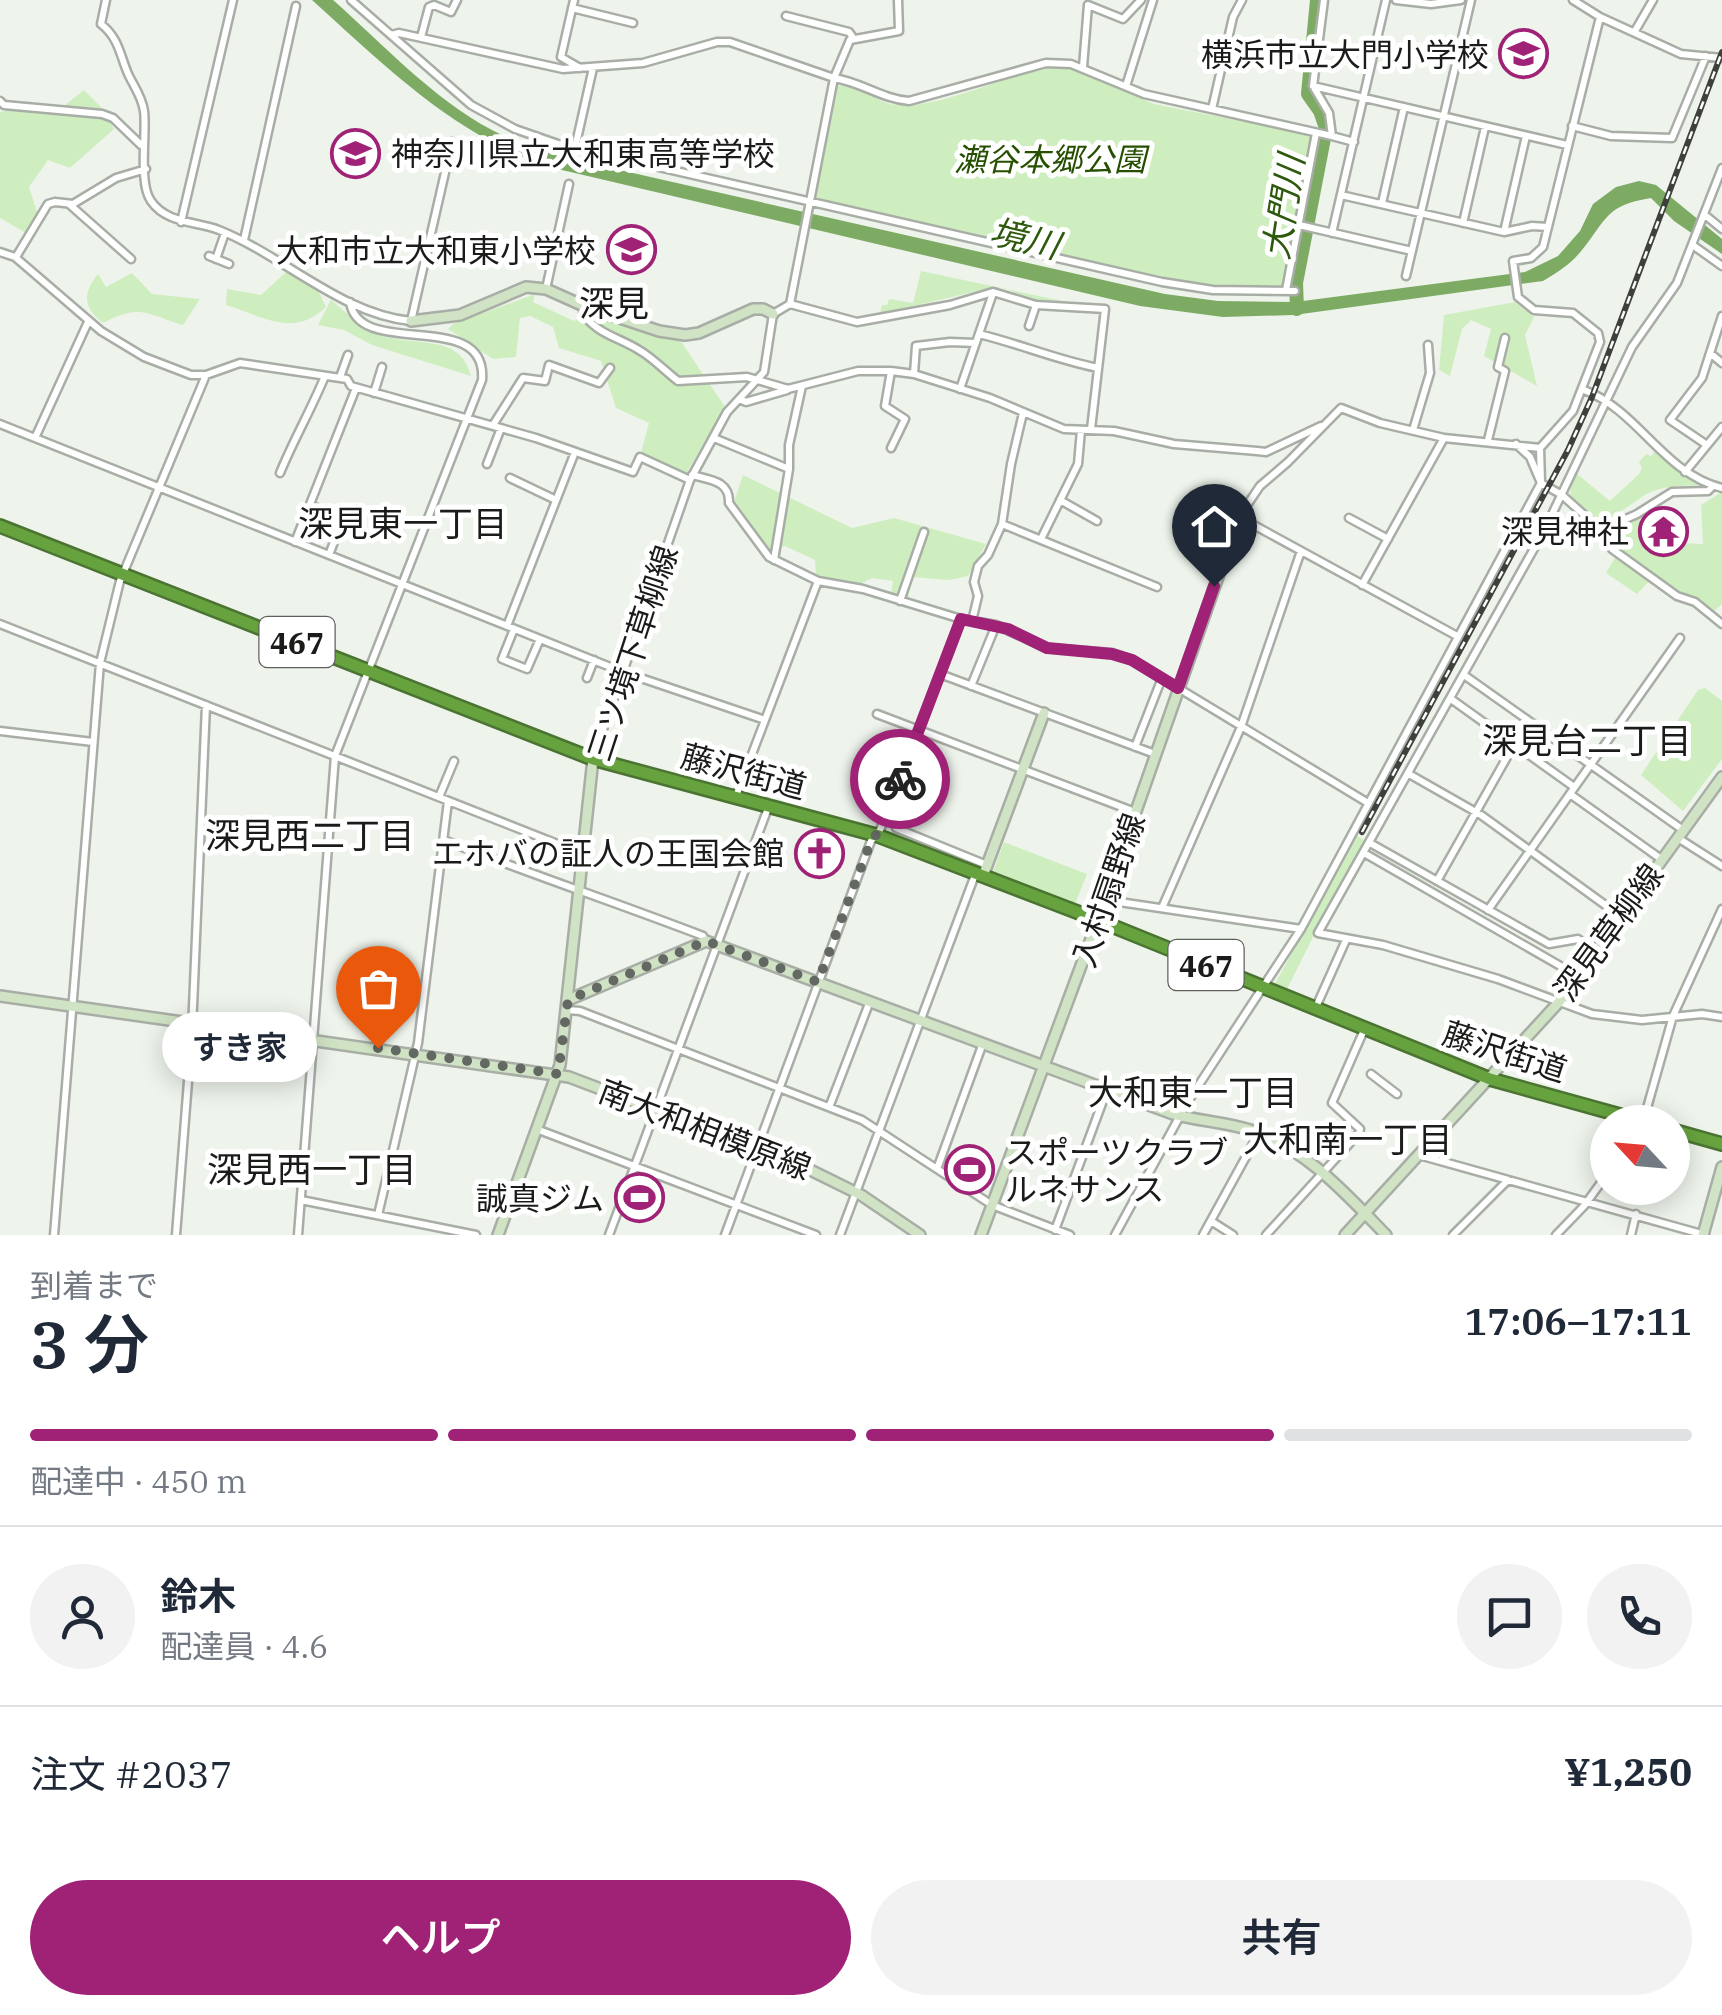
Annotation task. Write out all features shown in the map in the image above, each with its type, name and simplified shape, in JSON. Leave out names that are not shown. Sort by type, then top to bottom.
[{"type":"highway","name":"藤沢街道","points":[[0,526],[593,760],[876,835],[982,872],[1490,1079],[1590,1107]]},
{"type":"highway","points":[[1690,1135],[1722,1144]]},
{"type":"street","points":[[106,0],[101,24],[122,50],[127,74],[145,113],[142,146],[147,192],[152,202],[182,222],[244,240],[350,302],[381,316],[411,321],[460,315],[518,288],[546,289],[658,331],[690,335],[753,310],[774,314]]},
{"type":"street","points":[[182,222],[232,0]]},
{"type":"street","points":[[350,0],[471,106],[491,118],[575,148],[1162,282],[1213,290],[1290,290],[1329,113],[1313,86],[1324,0]]},
{"type":"street","points":[[421,37],[430,7],[451,12],[456,0]]},
{"type":"street","points":[[790,304],[834,78],[850,40],[899,32],[898,0]]},
{"type":"street","points":[[1083,67],[1088,5],[1123,19],[1141,0]]},
{"type":"street","points":[[1126,86],[1153,0]]},
{"type":"street","points":[[1212,109],[1233,17],[1242,0]]},
{"type":"street","points":[[1332,233],[1387,0],[1376,0]]},
{"type":"street","points":[[1396,0],[1431,4],[1461,0]]},
{"type":"street","points":[[1406,276],[1471,0]]},
{"type":"street","points":[[1572,0],[1682,54],[1722,58]]},
{"type":"street","points":[[1635,31],[1653,0]]},
{"type":"street","points":[[581,68],[561,57],[573,4],[633,23]]},
{"type":"street","points":[[244,240],[296,6]]},
{"type":"street","points":[[786,16],[849,32],[854,39]]},
{"type":"street","points":[[1115,1235],[1180,1116],[1301,929],[1542,483],[1540,448],[1573,410],[1584,390],[1600,342],[1598,333],[1572,313],[1534,310],[1518,294],[1513,261],[1540,252],[1600,17]]},
{"type":"street","points":[[390,36],[400,33],[421,37],[563,69],[643,63],[724,42],[834,78],[858,82],[890,98],[910,101],[1046,64],[1083,67],[1158,98],[1354,142]]},
{"type":"street","points":[[1572,126],[1611,136],[1672,138],[1706,56]]},
{"type":"street","points":[[575,148],[593,68]]},
{"type":"street","points":[[1313,86],[1567,145]]},
{"type":"street","points":[[1,105],[113,118],[142,146]]},
{"type":"street","points":[[1382,204],[1404,107]]},
{"type":"street","points":[[1462,223],[1485,126]]},
{"type":"street","points":[[1504,232],[1526,136]]},
{"type":"street","points":[[411,321],[452,142]]},
{"type":"street","points":[[1722,168],[1694,246],[1668,299],[1632,347],[1562,495],[1318,933],[1383,945],[1614,1018],[1702,1014],[1722,1017]]},
{"type":"street","points":[[15,257],[48,204],[73,204],[116,178],[146,170]]},
{"type":"street","points":[[546,289],[569,184]]},
{"type":"street","points":[[1341,195],[1504,232],[1548,227]]},
{"type":"street","points":[[68,203],[131,259]]},
{"type":"street","points":[[1704,216],[1722,229]]},
{"type":"street","points":[[1305,227],[1412,250]]},
{"type":"street","points":[[224,232],[212,258],[228,264]]},
{"type":"street","points":[[1694,246],[1722,266]]},
{"type":"street","points":[[0,252],[15,257],[88,322],[144,357],[192,375],[206,375],[240,363],[347,379],[356,388],[497,426],[633,472],[640,456],[691,478],[725,486],[730,492],[729,503],[774,560],[818,582],[996,625],[1047,648],[1122,657],[1368,803]]},
{"type":"street","points":[[960,389],[994,292]]},
{"type":"street","points":[[760,379],[766,366],[774,314],[790,304],[857,322],[950,305],[994,292],[1036,304],[1105,309],[1091,429]]},
{"type":"street","points":[[298,1235],[335,756],[482,380],[481,362],[462,342],[371,326],[353,314],[350,302]]},
{"type":"street","points":[[1029,326],[1036,304]]},
{"type":"street","points":[[584,306],[583,314],[590,323],[610,338],[636,348],[678,382],[747,377],[788,389]]},
{"type":"street","points":[[1707,445],[1670,420],[1702,378],[1722,316]]},
{"type":"street","points":[[36,438],[88,322]]},
{"type":"street","points":[[914,374],[916,346],[977,338],[1012,342],[1066,362],[1098,368]]},
{"type":"street","points":[[1488,440],[1504,382],[1505,371],[1498,368],[1504,338]]},
{"type":"street","points":[[1413,430],[1430,373],[1428,346]]},
{"type":"street","points":[[1710,353],[1722,362]]},
{"type":"street","points":[[340,378],[348,356]]},
{"type":"street","points":[[487,464],[497,426],[522,378],[545,381],[550,365],[598,383],[610,368]]},
{"type":"street","points":[[374,393],[382,367]]},
{"type":"street","points":[[739,400],[746,402],[858,370],[891,371],[960,389],[1064,430],[1091,429],[1174,444],[1266,452],[1321,426]]},
{"type":"street","points":[[891,371],[885,406],[904,419],[891,448]]},
{"type":"street","points":[[54,1235],[100,663],[123,574],[206,375]]},
{"type":"street","points":[[280,474],[300,422],[308,416],[325,376]]},
{"type":"street","name":"三ツ境下草柳線","points":[[498,1235],[558,1074],[593,760],[691,478],[727,412],[760,379]]},
{"type":"street","points":[[774,560],[789,445],[796,428],[802,386]]},
{"type":"street","points":[[294,542],[356,388]]},
{"type":"street","points":[[1584,390],[1608,402],[1685,472],[1718,486]]},
{"type":"street","points":[[1457,636],[1239,517],[1260,486],[1341,408],[1444,438],[1540,448]]},
{"type":"street","points":[[972,621],[978,596],[974,582],[978,566],[988,555],[1002,524],[1010,464],[1024,413]]},
{"type":"street","points":[[0,424],[623,672],[765,720]]},
{"type":"street","points":[[1685,472],[1722,427]]},
{"type":"street","points":[[1041,540],[1078,464],[1081,430]]},
{"type":"street","points":[[714,438],[788,468]]},
{"type":"street","points":[[1362,584],[1444,438]]},
{"type":"street","points":[[1516,443],[1530,456],[1542,483],[1562,495],[1601,530],[1612,549],[1722,624]]},
{"type":"street","points":[[540,639],[527,669],[502,659],[510,627],[576,452]]},
{"type":"street","points":[[510,478],[556,500]]},
{"type":"street","points":[[1601,530],[1672,492],[1708,491],[1718,486]]},
{"type":"street","points":[[1060,500],[1096,521]]},
{"type":"street","points":[[310,504],[343,518],[329,555]]},
{"type":"street","name":"入村扇野線","points":[[980,1235],[1106,900],[1239,517]]},
{"type":"street","points":[[1349,518],[1388,540]]},
{"type":"street","points":[[1002,524],[1157,587]]},
{"type":"street","points":[[900,600],[924,532]]},
{"type":"street","points":[[1162,908],[1241,726],[1300,551]]},
{"type":"street","points":[[736,797],[818,582]]},
{"type":"street","points":[[725,1235],[818,982],[961,619]]},
{"type":"street","points":[[0,634],[2,624],[583,854]]},
{"type":"street","points":[[971,686],[996,625]]},
{"type":"street","points":[[1488,910],[1680,638]]},
{"type":"street","points":[[586,678],[594,660]]},
{"type":"street","points":[[940,674],[1155,754]]},
{"type":"street","points":[[1464,675],[1590,764],[1722,866]]},
{"type":"street","points":[[1135,747],[1162,678]]},
{"type":"street","points":[[1451,699],[1661,859]]},
{"type":"street","points":[[176,1235],[192,1023],[206,705]]},
{"type":"street","points":[[840,1235],[920,1020],[1044,713]]},
{"type":"street","points":[[877,714],[1135,812]]},
{"type":"street","points":[[1437,881],[1528,720]]},
{"type":"street","points":[[0,731],[94,742]]},
{"type":"street","points":[[439,797],[454,761]]},
{"type":"street","points":[[1408,774],[1476,812],[1620,915]]},
{"type":"street","name":"深見草柳線","points":[[1345,1235],[1559,1002],[1722,777]]},
{"type":"street","points":[[378,1215],[416,1054],[448,801]]},
{"type":"street","points":[[609,1235],[768,806]]},
{"type":"street","points":[[885,817],[894,820],[896,828],[982,872]]},
{"type":"street","points":[[444,840],[1180,1116],[1259,1133],[1293,1150],[1323,1172],[1386,1235]]},
{"type":"street","points":[[1370,843],[1548,944],[1578,939],[1594,950]]},
{"type":"street","points":[[1364,853],[1576,975]]},
{"type":"street","points":[[1106,900],[1301,929]]},
{"type":"street","points":[[1647,1105],[1673,1016],[1722,909]]},
{"type":"street","points":[[1314,1010],[1346,940]]},
{"type":"street","points":[[567,1005],[706,941]]},
{"type":"street","name":"南大和相模原線","points":[[0,996],[558,1074],[757,1147],[856,1192],[920,1235]]},
{"type":"street","points":[[830,1106],[870,1002]]},
{"type":"street","points":[[567,1005],[830,1106],[880,1130],[992,1205],[1070,1235]]},
{"type":"street","points":[[1266,1235],[1359,1134],[1360,1129],[1332,1103],[1364,1030]]},
{"type":"street","points":[[937,1168],[983,1043]]},
{"type":"street","points":[[1370,1074],[1397,1094]]},
{"type":"street","points":[[1056,1230],[1108,1090]]},
{"type":"street","points":[[539,1130],[816,1235]]},
{"type":"street","points":[[1203,1235],[1259,1133]]},
{"type":"street","points":[[1419,1154],[1704,1235],[1722,1168]]},
{"type":"street","points":[[1453,1235],[1509,1179]]},
{"type":"street","points":[[1556,1235],[1590,1197]]},
{"type":"street","points":[[300,1200],[476,1235]]},
{"type":"street","points":[[1631,1235],[1636,1214]]},
{"type":"street","points":[[1211,1221],[1233,1235]]},
{"type":"green space","name":"瀬谷本郷公園","points":[[1066,67],[1154,104],[1312,135],[1284,287],[1220,287],[1168,278],[815,200],[838,86],[853,86],[888,104],[916,104]]},
{"type":"green space","points":[[84,90],[103,109],[114,129],[70,168],[48,160],[29,187],[37,212],[26,233],[0,218],[0,112],[55,113]]},
{"type":"green space","points":[[921,271],[1001,288],[880,314],[889,299],[913,303]]},
{"type":"green space","points":[[286,272],[317,288],[326,307],[314,316],[290,323],[226,305],[227,289],[261,295]]},
{"type":"green space","points":[[132,273],[152,294],[200,299],[183,325],[143,312],[126,313],[103,323],[96,317],[88,305],[87,294],[98,274],[106,287]]},
{"type":"green space","points":[[1008,290],[1086,306],[1035,302]]},
{"type":"green space","points":[[535,294],[533,302],[574,321],[587,310],[680,340],[725,407],[686,474],[641,453],[649,423],[616,408],[601,361],[559,348],[553,327],[530,316],[520,318],[516,357],[493,359],[448,329]]},
{"type":"green space","points":[[331,300],[376,333],[445,346],[465,362],[471,376],[372,345],[344,330],[318,325]]},
{"type":"green space","points":[[1515,302],[1534,317],[1525,335],[1537,386],[1484,356],[1491,329],[1471,320],[1462,329],[1450,376],[1439,370],[1444,315]]},
{"type":"green space","points":[[1657,449],[1685,475],[1704,485],[1652,492],[1601,521],[1570,498],[1571,482],[1577,474],[1610,501],[1639,474],[1639,462],[1646,454],[1651,456]]},
{"type":"green space","points":[[743,475],[852,528],[894,518],[986,544],[968,576],[949,580],[912,577],[908,598],[891,594],[893,581],[872,578],[856,586],[816,576],[815,560],[785,546],[770,552],[734,502]]},
{"type":"green space","points":[[1722,492],[1722,604],[1711,614],[1677,595],[1655,575],[1637,594],[1606,573],[1619,551],[1605,531],[1648,511],[1668,495],[1642,541],[1703,544],[1701,505]]},
{"type":"green space","points":[[1705,688],[1722,701],[1722,759],[1683,811],[1641,775],[1698,690]]},
{"type":"green space","points":[[1355,835],[1368,842],[1287,989],[1275,984]]},
{"type":"green space","points":[[1004,842],[1087,874],[1075,904],[993,872]]},
{"type":"shaded area","points":[[312,0],[333,0],[409,70],[470,117],[516,141],[558,156],[1165,294],[1218,301],[1295,302],[1525,272],[1558,256],[1580,231],[1593,204],[1616,187],[1639,181],[1656,185],[1722,239],[1722,254],[1674,221],[1651,198],[1616,209],[1573,259],[1543,281],[1294,315],[1223,317],[1140,306],[545,166],[511,152],[449,116],[393,73]]},
{"type":"waterway","name":"大門川","points":[[1297,309],[1296,283],[1326,128],[1308,94],[1317,0]]},
{"type":"railway","points":[[1362,832],[1568,450],[1592,397],[1722,52]]},
{"type":"way so far","points":[[378,1048],[558,1074],[568,1000],[706,941],[818,982],[871,841],[880,830],[900,779]]},
{"type":"place","name":"横浜市立大門小学校","points":[[1524,54]]},
{"type":"place","name":"神奈川県立大和東高等学校","points":[[356,153]]},
{"type":"place","name":"大和市立大和東小学校","points":[[631,250]]},
{"type":"place","name":"深見神社","points":[[1664,531]]},
{"type":"place","name":"エホバの証人の王国会館","points":[[819,853]]},
{"type":"place","name":"すき家","points":[[378,1048]]},
{"type":"place","name":"スポーツクラブ ルネサンス","points":[[970,1170]]},
{"type":"place","name":"誠真ジム","points":[[639,1198]]},
{"type":"district","name":"深見","points":[[614,303]]},
{"type":"district","name":"深見東一丁目","points":[[403,523]]},
{"type":"district","name":"深見台二丁目","points":[[1587,740]]},
{"type":"district","name":"深見西二丁目","points":[[310,835]]},
{"type":"district","name":"大和東一丁目","points":[[1193,1092]]},
{"type":"district","name":"大和南一丁目","points":[[1348,1139]]},
{"type":"district","name":"深見西一丁目","points":[[312,1169]]},
{"type":"route","points":[[900,779],[961,619],[1008,629],[1047,648],[1112,654],[1132,660],[1178,688],[1214,586]]},
{"type":"water label","name":"境川","points":[[1025,238]]}]
